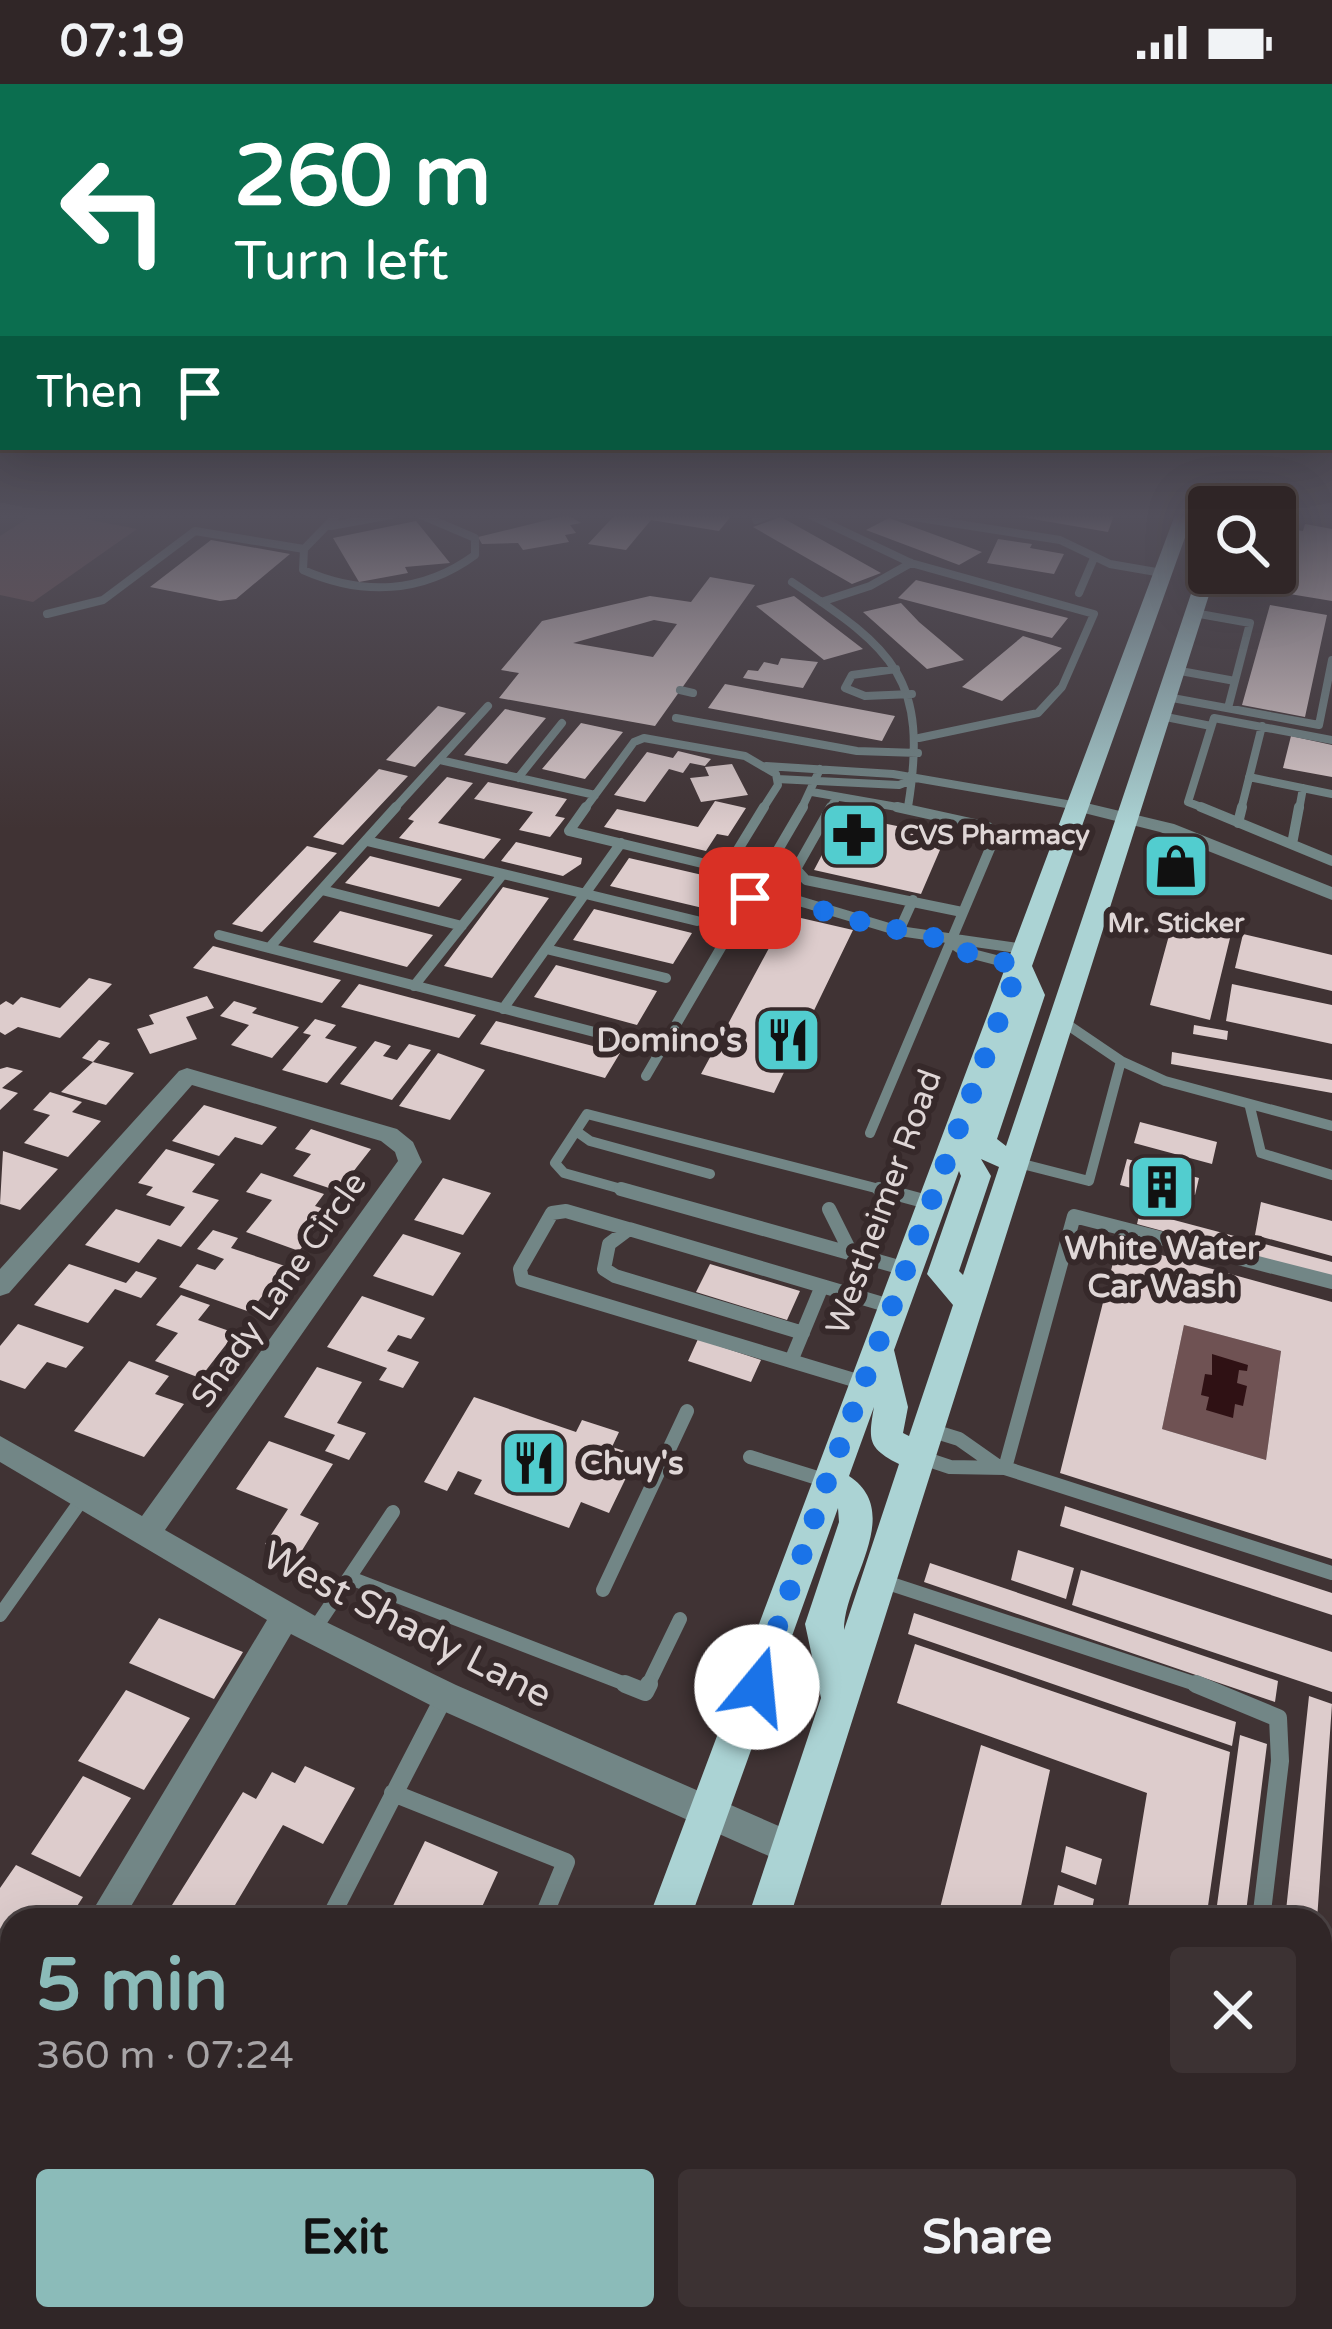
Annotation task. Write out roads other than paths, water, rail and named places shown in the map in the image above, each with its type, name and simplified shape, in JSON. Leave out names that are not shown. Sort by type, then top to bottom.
[{"type":"main road","name":"Westheimer Road","points":[[673,1908],[1145,620]]},
{"type":"main road","points":[[1153,620],[1158,631],[1152,657],[1175,670]]},
{"type":"main road","points":[[772,1908],[1192,620]]},
{"type":"main road","points":[[1014,1161],[987,1150],[983,1139],[1033,995],[1022,958]]},
{"type":"main road","points":[[951,1154],[969,1164],[976,1176],[943,1274],[967,1300]]},
{"type":"main road","points":[[878,1349],[890,1407],[885,1440],[920,1442]]},
{"type":"main road","points":[[827,1481],[848,1492],[857,1505],[824,1624],[838,1696]]},
{"type":"street","points":[[1078,806],[1128,817],[1331,892]]},
{"type":"street","name":"Shady Lane Circle","points":[[0,1286],[187,1076],[389,1135],[405,1148],[410,1162],[146,1534]]},
{"type":"street","name":"West Shady Lane","points":[[0,1448],[300,1623],[445,1696],[791,1849]]},
{"type":"street","points":[[112,1908],[300,1623]]},
{"type":"lane","points":[[845,620],[872,640],[912,694],[919,738],[908,807]]},
{"type":"lane","points":[[919,738],[1038,712],[1062,687],[1091,620]]},
{"type":"lane","points":[[1228,708],[1250,623],[1232,620]]},
{"type":"lane","points":[[1318,725],[1332,660]]},
{"type":"lane","points":[[896,669],[852,675],[845,688],[865,697],[912,694]]},
{"type":"lane","points":[[1175,670],[1235,681]]},
{"type":"lane","points":[[680,690],[693,693]]},
{"type":"lane","points":[[269,948],[488,706]]},
{"type":"lane","points":[[1164,706],[1228,708],[1332,728]]},
{"type":"lane","points":[[1164,706],[1211,726]]},
{"type":"lane","points":[[663,713],[857,751],[918,753]]},
{"type":"lane","points":[[1332,740],[1214,718],[1188,802],[1332,860]]},
{"type":"lane","points":[[518,778],[562,723]]},
{"type":"lane","points":[[1238,823],[1262,727]]},
{"type":"lane","points":[[777,779],[731,861],[720,866],[568,831],[634,742],[644,738],[746,756],[817,780],[837,797],[988,826],[994,839],[870,1133]]},
{"type":"lane","points":[[440,760],[595,795]]},
{"type":"lane","points":[[766,766],[777,779],[899,785],[914,779],[994,788],[1078,806]]},
{"type":"lane","points":[[1249,777],[1332,794]]},
{"type":"lane","points":[[646,1076],[817,780]]},
{"type":"lane","points":[[1292,844],[1304,788]]},
{"type":"lane","points":[[796,869],[837,797]]},
{"type":"lane","points":[[367,841],[697,921]]},
{"type":"lane","points":[[503,1009],[621,843]]},
{"type":"lane","points":[[770,864],[796,869],[806,880],[962,912]]},
{"type":"lane","points":[[414,986],[502,874]]},
{"type":"lane","points":[[322,890],[462,926]]},
{"type":"lane","points":[[750,898],[799,901],[949,941],[965,952],[1022,958]]},
{"type":"lane","points":[[899,931],[913,900]]},
{"type":"lane","points":[[219,935],[632,1042]]},
{"type":"lane","points":[[546,949],[666,978]]},
{"type":"lane","points":[[1062,1022],[1121,1061],[1250,1107],[1332,1126]]},
{"type":"lane","points":[[1014,1161],[1089,1181],[1121,1061]]},
{"type":"lane","points":[[1250,1107],[1262,1153],[1277,1162],[1332,1175]]},
{"type":"lane","points":[[908,1269],[564,1173],[555,1162],[587,1114],[599,1113],[932,1204]]},
{"type":"lane","points":[[576,1131],[590,1141],[710,1174]]},
{"type":"lane","points":[[829,1209],[851,1253]]},
{"type":"lane","points":[[864,1383],[523,1280],[520,1269],[552,1213],[566,1211],[894,1307]]},
{"type":"lane","points":[[1001,1467],[1074,1216],[1332,1282]]},
{"type":"lane","points":[[629,1229],[616,1234],[602,1258],[604,1269],[615,1276],[803,1333]]},
{"type":"lane","points":[[791,1361],[822,1286]]},
{"type":"lane","points":[[603,1591],[687,1411]]},
{"type":"lane","points":[[920,1442],[959,1439],[1001,1467],[1332,1573]]},
{"type":"lane","points":[[920,1442],[950,1467],[1001,1467]]},
{"type":"lane","points":[[750,1457],[827,1481]]},
{"type":"lane","points":[[0,1615],[84,1497]]},
{"type":"lane","points":[[300,1623],[353,1579],[393,1512]]},
{"type":"lane","points":[[353,1579],[645,1692],[680,1619]]},
{"type":"lane","points":[[876,1579],[1213,1690],[1278,1718],[1280,1761],[1262,1908]]},
{"type":"lane","points":[[335,1908],[445,1696]]},
{"type":"lane","points":[[393,1793],[566,1862],[547,1908]]},
{"type":"place","name":"CVS Pharmacy","points":[[854,835]]},
{"type":"place","name":"Mr. Sticker","points":[[1176,866]]},
{"type":"place","name":"Domino's","points":[[788,1040]]},
{"type":"place","name":"White Water Car Wash","points":[[1162,1187]]},
{"type":"place","name":"Chuy's","points":[[534,1463]]}]
